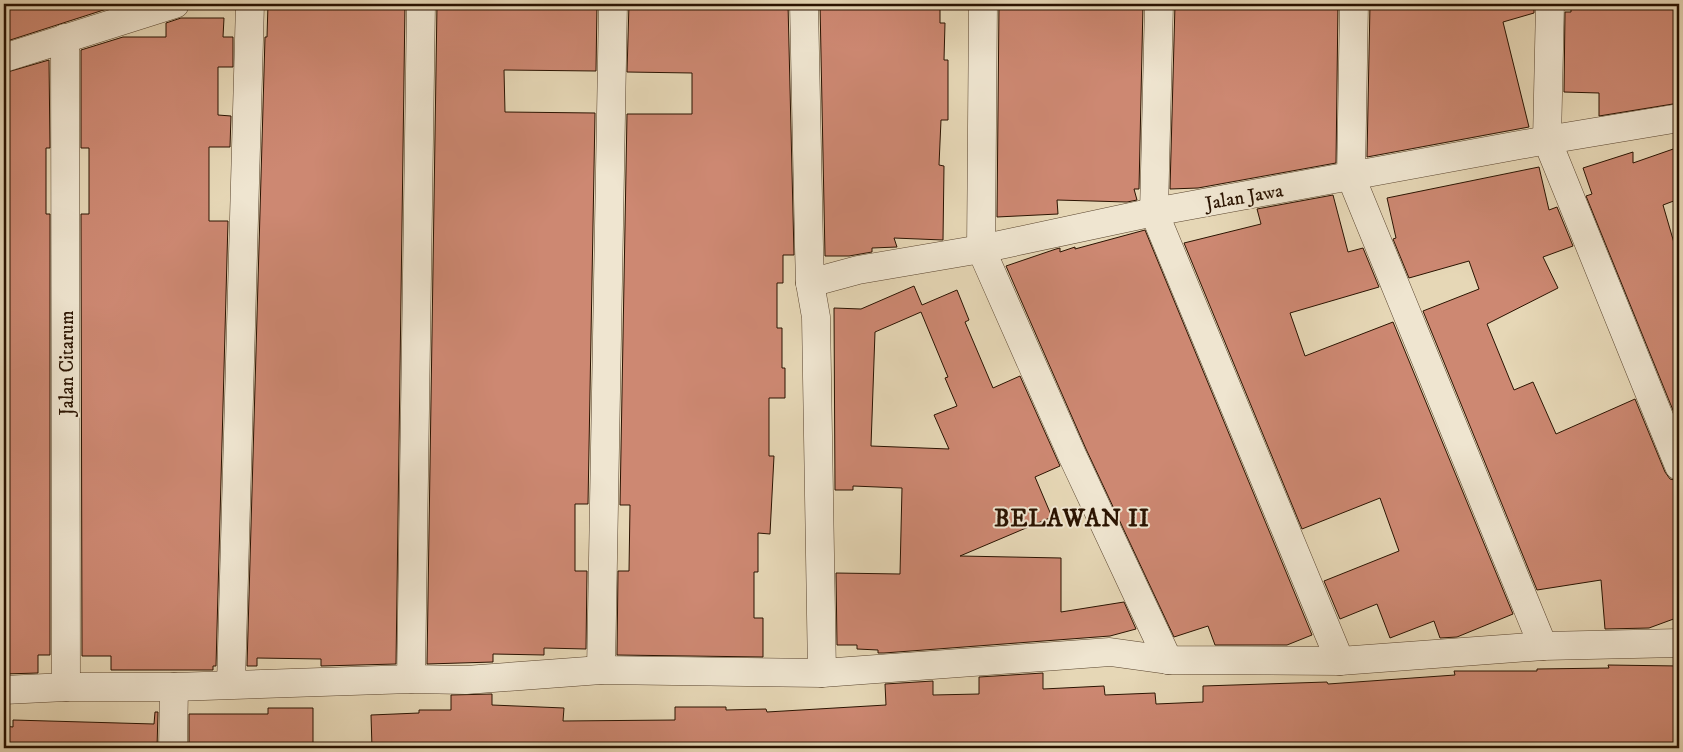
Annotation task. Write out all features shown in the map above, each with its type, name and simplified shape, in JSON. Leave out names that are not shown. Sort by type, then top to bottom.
[{"type":"street","points":[[4,58],[176,4]]},
{"type":"street","points":[[231,684],[250,4]]},
{"type":"street","points":[[411,679],[421,4]]},
{"type":"street","points":[[601,670],[613,4]]},
{"type":"street","points":[[804,4],[810,283],[816,317],[822,673]]},
{"type":"street","points":[[983,4],[981,249],[1072,455],[1168,660]]},
{"type":"street","points":[[1159,4],[1154,212],[1340,661]]},
{"type":"street","points":[[1354,4],[1351,177],[1544,646]]},
{"type":"street","points":[[1550,4],[1547,140],[1679,466]]},
{"type":"street","name":"Jalan Citarum","points":[[65,38],[66,687]]},
{"type":"street","name":"Jalan Jawa","points":[[810,283],[858,270],[981,249],[1154,212],[1547,140],[1679,118]]},
{"type":"street","points":[[4,690],[66,687],[174,687],[411,679],[466,680],[601,670],[822,673],[1110,652],[1168,660],[1340,661],[1544,646],[1679,643]]},
{"type":"street","points":[[173,748],[174,687]]},
{"type":"building","points":[[4,4],[115,4],[116,6],[4,42]]},
{"type":"building","points":[[268,4],[405,4],[396,664],[321,666],[321,659],[257,658],[257,666],[247,666],[265,37],[267,37]]},
{"type":"building","points":[[437,4],[597,4],[596,71],[504,70],[505,112],[595,113],[588,504],[575,504],[575,571],[587,571],[586,649],[544,648],[544,655],[493,654],[493,662],[427,664]]},
{"type":"building","points":[[629,4],[788,4],[794,255],[783,255],[783,283],[777,283],[777,328],[782,328],[782,368],[785,368],[785,398],[769,398],[769,456],[774,456],[770,534],[758,533],[758,572],[754,572],[754,618],[763,618],[763,657],[617,655],[618,571],[629,571],[630,505],[620,505],[627,114],[692,114],[692,73],[627,72]]},
{"type":"building","points":[[820,4],[940,4],[940,23],[945,23],[944,60],[948,60],[948,120],[941,120],[939,165],[944,166],[943,240],[894,238],[897,247],[872,248],[872,252],[849,256],[825,256]]},
{"type":"building","points":[[999,4],[1143,4],[1139,189],[1134,189],[1137,200],[1127,202],[1057,200],[1058,214],[997,217]]},
{"type":"building","points":[[1175,4],[1338,4],[1336,163],[1198,188],[1170,189]]},
{"type":"building","points":[[1370,4],[1534,4],[1534,13],[1503,22],[1529,127],[1367,157]]},
{"type":"building","points":[[1571,4],[1679,4],[1679,103],[1599,116],[1599,93],[1564,92],[1565,12],[1571,12]]},
{"type":"building","points":[[181,18],[224,18],[223,37],[233,37],[233,67],[218,67],[218,115],[231,116],[230,147],[209,147],[209,221],[228,221],[216,666],[213,666],[213,670],[111,670],[111,656],[82,656],[81,214],[89,214],[89,148],[81,148],[81,50],[123,37],[166,37],[166,23]]},
{"type":"building","points":[[49,60],[50,148],[46,148],[46,214],[50,214],[50,655],[38,655],[38,673],[4,674],[4,73]]},
{"type":"building","points":[[1679,147],[1679,199],[1663,205],[1679,260],[1679,425],[1586,196],[1592,194],[1583,168],[1633,152],[1633,163]]},
{"type":"building","points":[[1539,167],[1549,210],[1557,207],[1573,246],[1543,257],[1558,288],[1487,324],[1514,390],[1533,382],[1556,434],[1635,399],[1665,472],[1670,479],[1679,481],[1679,617],[1649,628],[1605,629],[1601,580],[1537,590],[1423,311],[1479,289],[1469,261],[1409,278],[1393,239],[1396,238],[1387,198]]},
{"type":"building","points":[[1333,195],[1348,252],[1363,248],[1379,287],[1290,313],[1305,356],[1393,322],[1513,614],[1457,637],[1440,638],[1434,621],[1390,638],[1377,604],[1340,619],[1324,581],[1399,551],[1380,498],[1302,529],[1184,243],[1261,224],[1257,209]]},
{"type":"building","points":[[1145,230],[1312,635],[1287,645],[1215,645],[1208,626],[1174,637],[1086,449],[1006,266],[1056,249],[1060,248],[1060,252],[1075,247],[1075,249]]},
{"type":"building","points":[[914,286],[922,305],[957,290],[969,320],[965,322],[993,388],[1020,376],[1060,466],[1035,477],[1052,517],[960,556],[1061,558],[1061,612],[1124,602],[1136,629],[1110,636],[884,653],[878,653],[878,650],[857,649],[857,645],[837,645],[836,573],[900,574],[902,488],[853,486],[853,490],[835,490],[834,308],[861,309]],"holes":[[[921,312],[948,377],[945,378],[957,406],[934,415],[949,449],[871,446],[875,332]]]},
{"type":"building","points":[[1608,665],[1679,666],[1679,748],[1072,748],[1072,743],[1022,748],[372,748],[371,715],[419,713],[419,710],[451,710],[451,695],[492,694],[492,705],[564,708],[563,721],[675,720],[675,707],[726,707],[726,710],[766,709],[767,712],[886,705],[885,684],[933,681],[933,695],[979,694],[979,677],[1043,673],[1043,689],[1104,686],[1105,695],[1155,693],[1156,704],[1203,702],[1203,686],[1327,682],[1328,684],[1455,675],[1454,671],[1537,671],[1537,669],[1609,668]]},
{"type":"building","points":[[268,708],[313,708],[313,748],[189,748],[189,714],[268,714]]},
{"type":"building","points":[[155,712],[158,712],[157,748],[4,748],[4,726],[13,727],[13,720],[154,724]]},
{"type":"district","name":"BELAWAN II","points":[[1072,518]]}]
